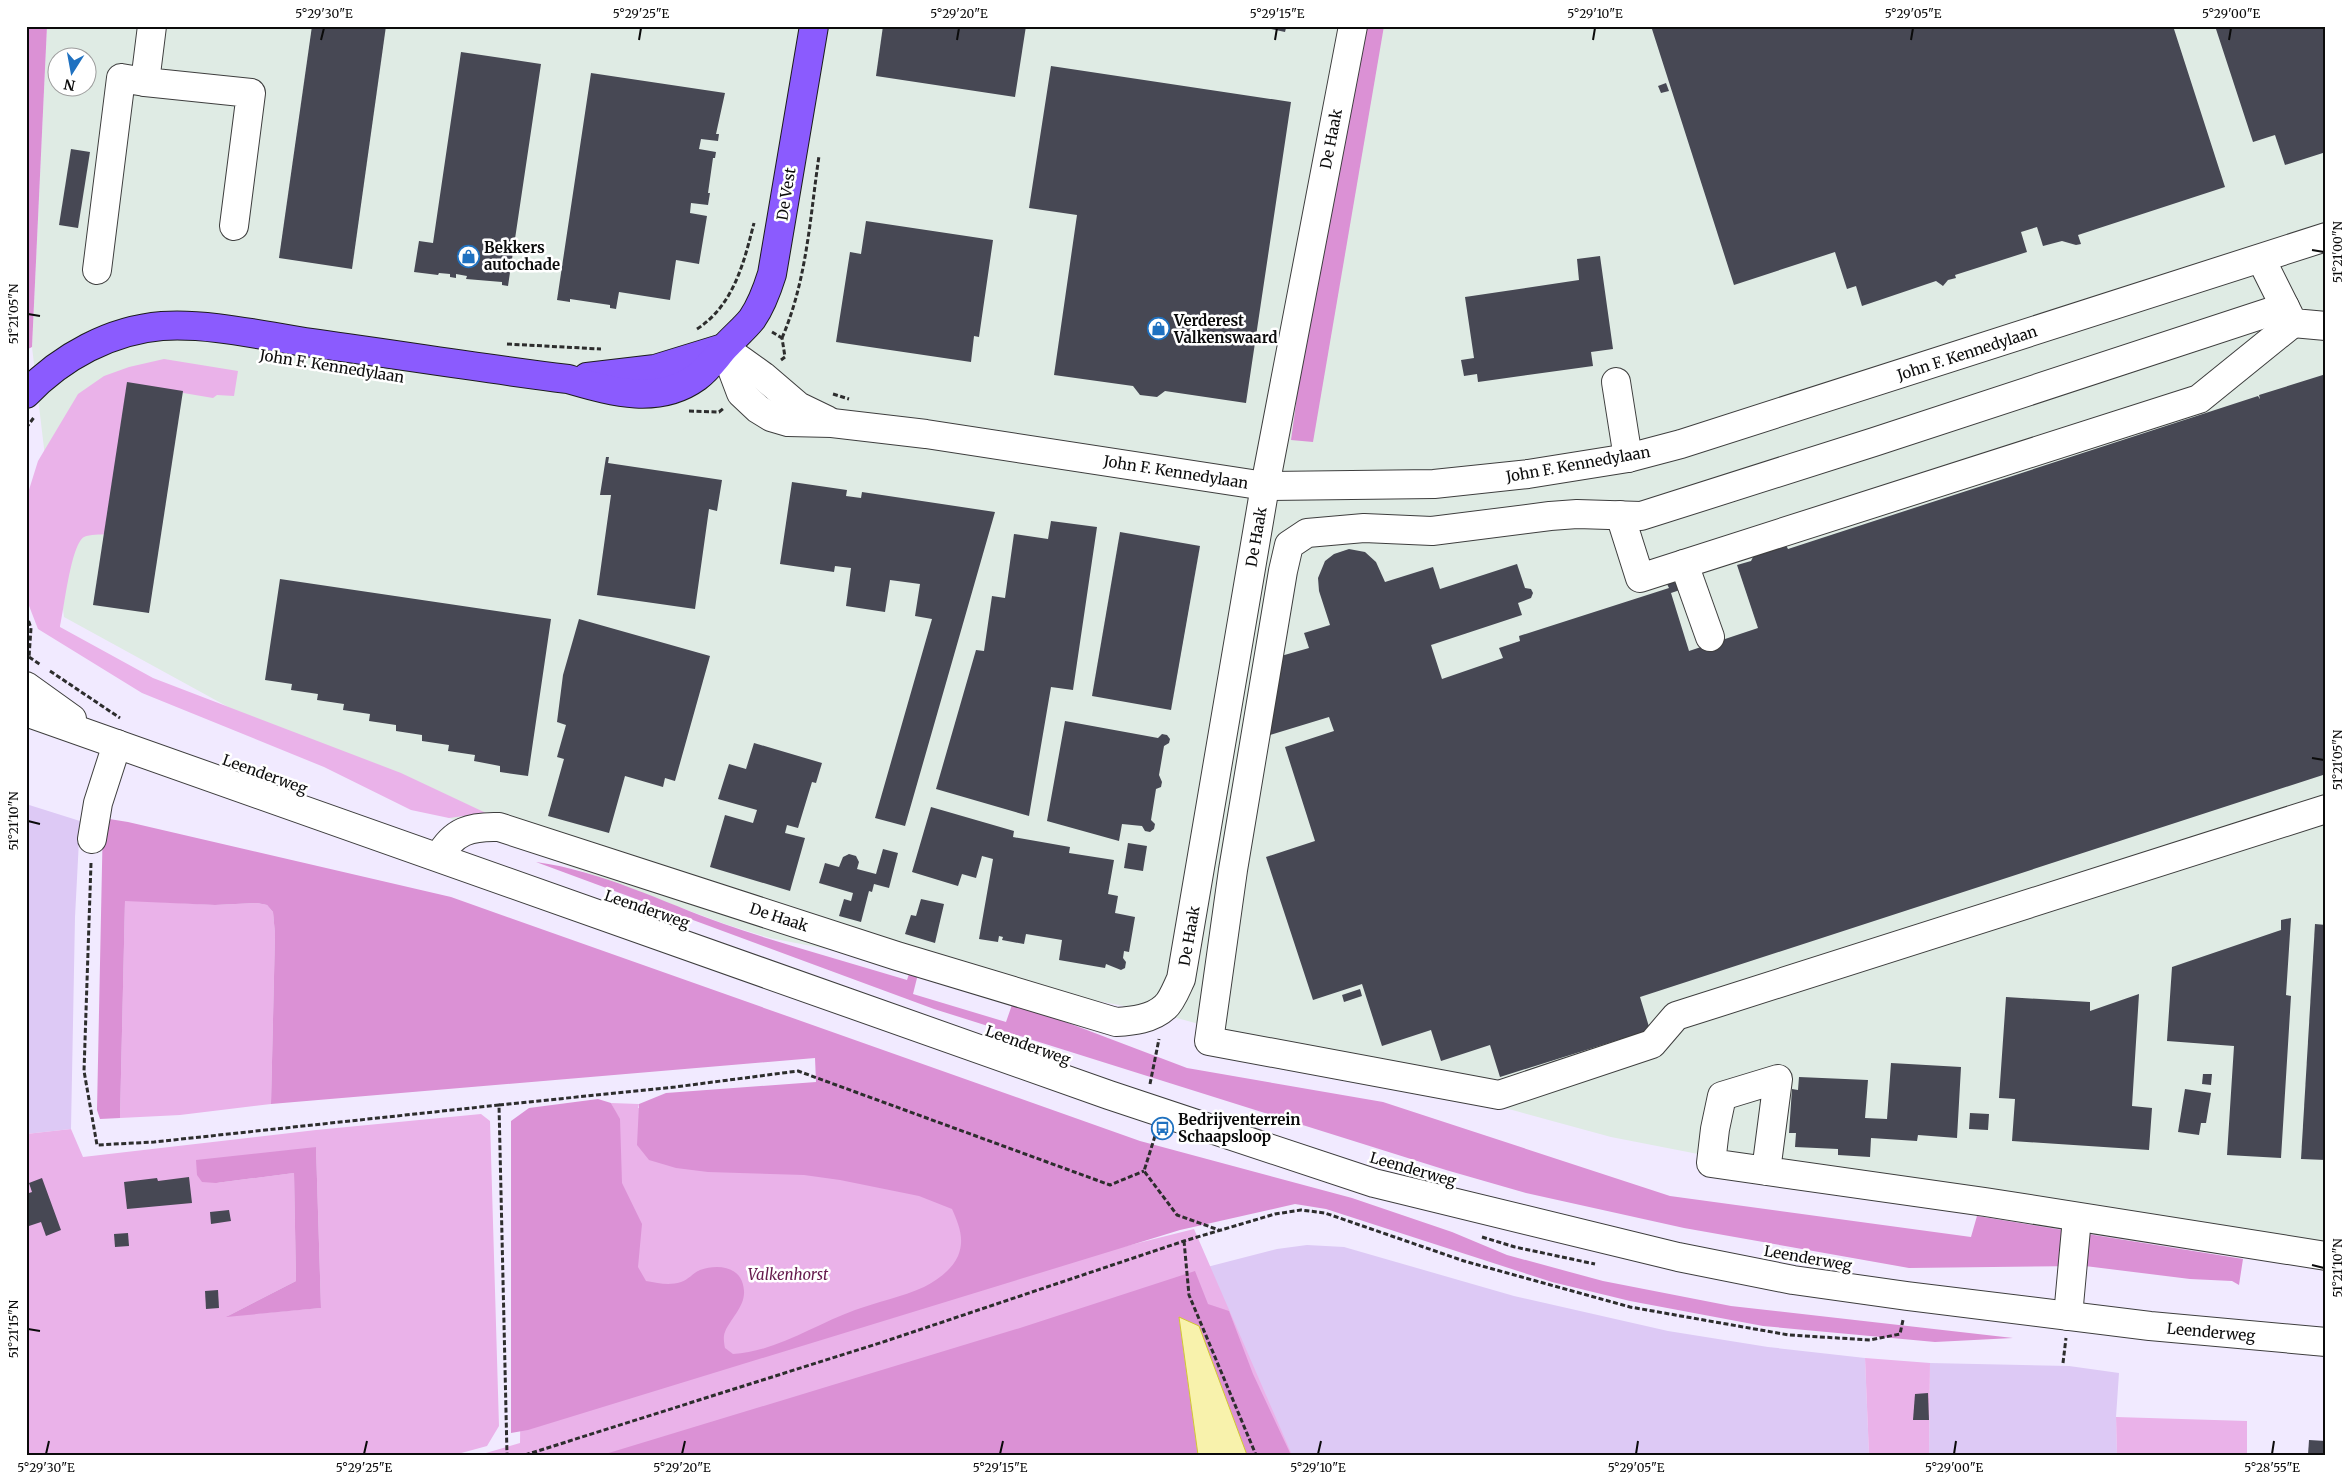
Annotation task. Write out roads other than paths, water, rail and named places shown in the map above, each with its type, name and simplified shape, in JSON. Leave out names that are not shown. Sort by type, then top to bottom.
[{"type":"main road","name":"De Vest","points":[[724,348],[751,320],[759,307],[772,274],[814,26]]},
{"type":"main road","name":"John F. Kennedylaan","points":[[34,402],[55,368],[91,347],[112,338],[162,326],[233,331],[568,378],[614,392],[629,394],[660,391],[684,384],[708,367],[724,348]]},
{"type":"street","points":[[145,82],[152,26]]},
{"type":"street","name":"De Haak","points":[[440,857],[450,839],[464,831],[482,826],[499,827],[897,956],[1116,1022],[1133,1021],[1166,1006],[1181,979],[1264,486],[1353,26]]},
{"type":"street","points":[[97,270],[121,78],[251,93],[234,226]]},
{"type":"street","name":"John F. Kennedylaan","points":[[724,348],[763,376],[798,406],[832,423],[1031,449],[1264,486],[1434,484],[1528,474],[1628,458],[1681,444],[2326,237]]},
{"type":"street","points":[[2261,259],[2289,315]]},
{"type":"street","points":[[1620,515],[1640,578],[2199,399],[2289,315]]},
{"type":"street","points":[[2326,326],[2289,315],[1874,442],[1641,516],[1577,514],[1432,531],[1364,528],[1307,533],[1290,545],[1283,572],[1233,870],[1209,1041],[1499,1095],[1652,1044],[1676,1016],[2326,809]]},
{"type":"street","points":[[1616,382],[1628,458]]},
{"type":"street","points":[[1684,564],[1710,637]]},
{"type":"street","name":"Leenderweg","points":[[26,686],[112,741]]},
{"type":"street","name":"Leenderweg","points":[[26,712],[1109,1095],[1374,1183],[1678,1257],[1793,1280],[2068,1316],[2237,1335],[2326,1342]]},
{"type":"street","points":[[92,840],[112,741]]},
{"type":"street","points":[[1766,1171],[1985,1202],[2326,1256]]},
{"type":"street","points":[[2068,1316],[2077,1218]]},
{"type":"place","name":"Bekkers autochade","points":[[468,256]]},
{"type":"place","name":"Verderest Valkenswaard","points":[[1158,329]]},
{"type":"place","name":"Bedrijventerrein Schaapsloop","points":[[1162,1128]]},
{"type":"park label","name":"Valkenhorst","points":[[788,1274]]}]
